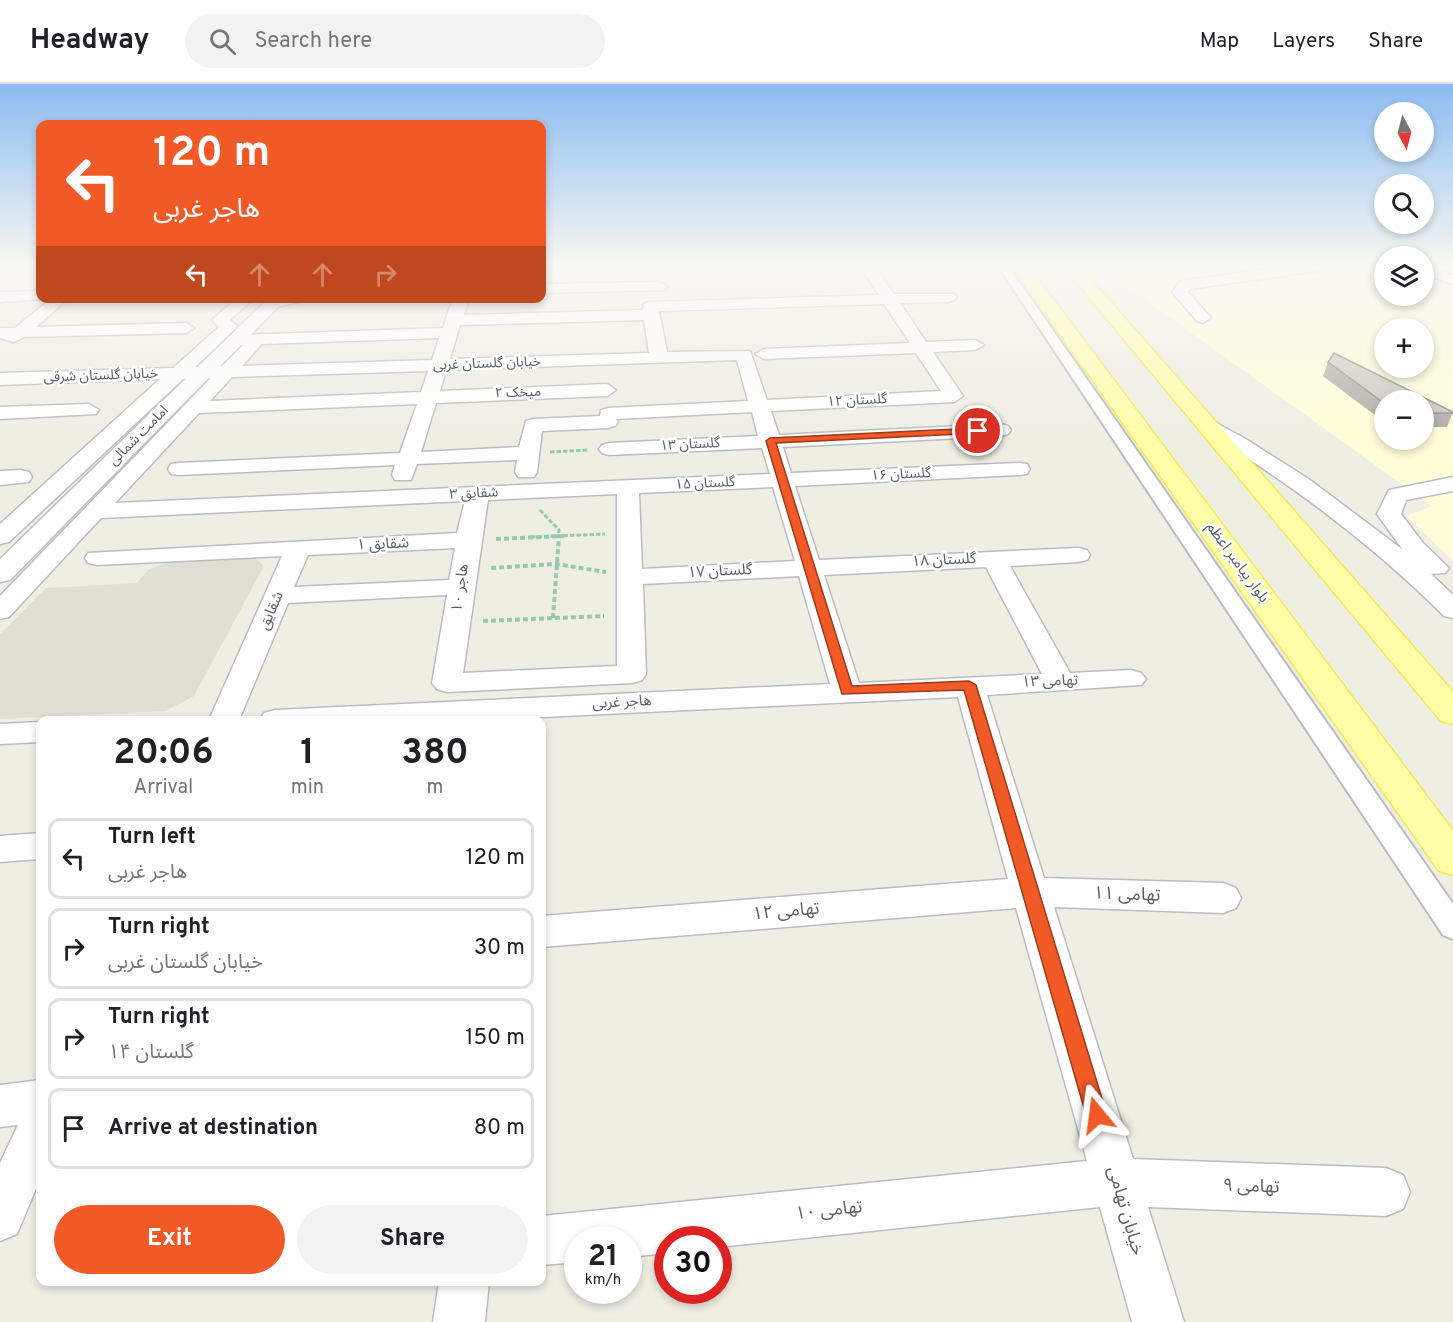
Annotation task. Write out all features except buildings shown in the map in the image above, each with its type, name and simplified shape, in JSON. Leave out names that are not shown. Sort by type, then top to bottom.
[{"type":"main road","name":"امامت شمالی","points":[[0,574],[253,324]]},
{"type":"main road","name":"بلوار پیامبر اعظم","points":[[1063,324],[1453,860]]},
{"type":"main road","points":[[1120,324],[1453,713]]},
{"type":"main road","points":[[1068,330],[1122,384],[1135,389]]},
{"type":"main road","points":[[1150,360],[1162,384],[1156,390]]},
{"type":"street","points":[[0,348],[30,324]]},
{"type":"street","points":[[227,324],[243,333],[357,336],[488,324]]},
{"type":"street","points":[[396,497],[453,324]]},
{"type":"street","points":[[656,324],[659,358]]},
{"type":"street","points":[[906,324],[922,347]]},
{"type":"street","points":[[1042,324],[1453,927]]},
{"type":"street","points":[[0,333],[186,328]]},
{"type":"street","points":[[0,611],[226,372],[243,333]]},
{"type":"street","points":[[0,537],[179,373],[243,333]]},
{"type":"street","points":[[764,354],[975,345]]},
{"type":"street","name":"گلستان ۱۲","points":[[529,453],[533,425],[760,406],[954,396],[922,347]]},
{"type":"street","name":"خیابان گلستان غربی","points":[[203,372],[744,355],[847,691]]},
{"type":"street","points":[[521,714],[526,679],[632,674],[630,533],[609,449],[607,366]]},
{"type":"street","name":"خیابان گلستان شرقی","points":[[0,379],[203,372]]},
{"type":"street","name":"میخک ۲","points":[[194,407],[607,390]]},
{"type":"street","points":[[0,413],[89,410]]},
{"type":"street","points":[[1203,422],[1268,459],[1315,491],[1448,589]]},
{"type":"street","name":"گلستان ۱۳","points":[[609,449],[1001,430]]},
{"type":"street","points":[[179,469],[529,453],[523,491]]},
{"type":"street","name":"گلستان ۱۶","points":[[782,480],[1019,469]]},
{"type":"street","name":"گلستان ۱۵","points":[[620,488],[782,480]]},
{"type":"street","points":[[1453,484],[1397,495],[1389,514],[1448,589],[1453,610]]},
{"type":"street","name":"شقایق ۳","points":[[94,511],[620,488]]},
{"type":"street","name":"هاجر ۱۰","points":[[478,493],[468,540],[447,683],[526,679]]},
{"type":"street","name":"شقایق ۱","points":[[97,558],[468,540]]},
{"type":"street","name":"شقایق","points":[[226,716],[298,549]]},
{"type":"street","name":"گلستان ۱۸","points":[[809,568],[1078,555]]},
{"type":"street","points":[[994,559],[1061,682]]},
{"type":"street","name":"گلستان ۱۷","points":[[631,577],[809,568]]},
{"type":"street","points":[[278,596],[462,578]]},
{"type":"street","name":"تهامی ۱۳","points":[[969,685],[1131,679]]},
{"type":"street","name":"هاجر غربی","points":[[439,716],[521,714],[847,691],[969,685]]},
{"type":"street","name":"خیابان تهامی","points":[[969,685],[1158,1322]]},
{"type":"street","points":[[0,734],[36,732]]},
{"type":"street","points":[[0,849],[36,846]]},
{"type":"street","name":"تهامی ۱۱","points":[[1031,892],[1223,897]]},
{"type":"street","name":"تهامی ۱۲","points":[[546,932],[1031,892]]},
{"type":"street","points":[[0,1106],[36,1102]]},
{"type":"street","points":[[0,1217],[36,1136]]},
{"type":"street","name":"تهامی ۹","points":[[1116,1182],[1386,1192]]},
{"type":"street","name":"تهامی ۱۰","points":[[546,1241],[1116,1182]]},
{"type":"street","points":[[459,1322],[463,1286]]},
{"type":"path","points":[[529,453],[609,449]]},
{"type":"path","points":[[523,491],[559,530],[553,618]]},
{"type":"path","points":[[468,540],[630,533]]},
{"type":"path","points":[[462,578],[556,564],[631,577]]},
{"type":"path","points":[[456,622],[632,615]]},
{"type":"shaded area","points":[[1178,324],[1374,324],[1374,378],[1434,378],[1434,324],[1453,324],[1453,561],[1406,516],[1432,506]]},
{"type":"shaded area","points":[[254,557],[264,566],[194,696],[165,711],[0,719],[0,634],[46,588],[137,583],[148,570],[171,561]]},
{"type":"route","points":[[978,431],[770,441],[847,691],[969,685],[1097,1115]]}]
